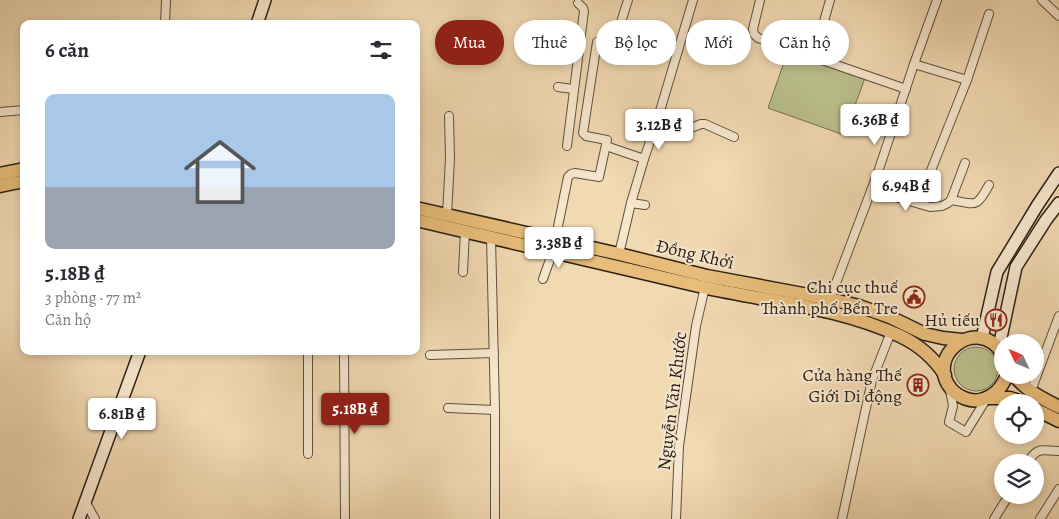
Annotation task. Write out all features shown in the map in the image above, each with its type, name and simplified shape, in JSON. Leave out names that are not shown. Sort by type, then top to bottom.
[{"type":"main road","points":[[0,174],[20,170]]},
{"type":"main road","points":[[0,186],[20,182]]},
{"type":"main road","name":"Đồng Khởi","points":[[420,209],[705,287],[826,310],[854,318],[891,332],[919,347],[931,356],[939,366],[956,394],[965,399],[987,398]]},
{"type":"main road","name":"Đồng Khởi","points":[[420,221],[491,237],[619,254],[707,276],[858,306],[882,314],[925,334],[962,340],[982,338]]},
{"type":"main road","points":[[982,338],[994,344]]},
{"type":"main road","points":[[947,380],[944,365],[948,354],[962,340]]},
{"type":"main road","points":[[987,398],[996,393],[1003,384]]},
{"type":"main road","points":[[1023,384],[1059,408]]},
{"type":"main road","points":[[987,398],[994,398]]},
{"type":"main road","points":[[1044,413],[1059,421]]},
{"type":"street","points":[[165,20],[166,0]]},
{"type":"street","points":[[258,20],[265,0]]},
{"type":"street","points":[[622,20],[628,0]]},
{"type":"street","points":[[619,254],[631,203],[693,0]]},
{"type":"street","points":[[760,0],[752,29],[754,34],[761,39]]},
{"type":"street","points":[[824,20],[830,0]]},
{"type":"street","points":[[830,299],[871,190],[937,0]]},
{"type":"street","points":[[1042,0],[1059,16]]},
{"type":"street","points":[[567,146],[584,11],[578,3]]},
{"type":"street","points":[[930,173],[968,80],[989,14]]},
{"type":"street","points":[[543,279],[555,246],[570,174],[575,173],[599,177],[606,140],[586,136],[583,133],[596,48]]},
{"type":"street","points":[[914,64],[968,80]]},
{"type":"street","points":[[835,65],[906,89]]},
{"type":"street","points":[[558,87],[573,89]]},
{"type":"street","points":[[0,112],[20,110]]},
{"type":"street","points":[[447,215],[450,158],[449,116]]},
{"type":"street","points":[[657,122],[691,128],[705,124],[734,137]]},
{"type":"street","points":[[606,146],[644,159]]},
{"type":"street","points":[[871,190],[930,207],[942,206],[951,200],[965,164]]},
{"type":"street","points":[[982,338],[997,272],[1036,206],[1059,173]]},
{"type":"street","points":[[951,200],[977,203],[988,185]]},
{"type":"street","points":[[631,203],[645,205]]},
{"type":"street","points":[[1004,334],[1016,267],[1059,203]]},
{"type":"street","points":[[463,272],[465,231]]},
{"type":"street","points":[[491,237],[495,410],[495,519]]},
{"type":"street","name":"Nguyễn Văn Khước","points":[[676,519],[679,446],[696,326],[705,287]]},
{"type":"street","points":[[1031,391],[1059,316]]},
{"type":"street","points":[[842,519],[872,380],[891,332]]},
{"type":"street","points":[[430,355],[494,353]]},
{"type":"street","points":[[80,519],[139,355]]},
{"type":"street","points":[[308,355],[308,454]]},
{"type":"street","points":[[344,355],[345,519]]},
{"type":"street","points":[[947,380],[953,406],[949,422],[966,432],[987,398]]},
{"type":"street","points":[[448,408],[495,410]]},
{"type":"street","points":[[1033,454],[1038,450],[1059,451]]},
{"type":"street","points":[[1040,519],[1059,489]]},
{"type":"street","points":[[86,503],[95,519]]},
{"type":"street","points":[[994,519],[1003,504]]},
{"type":"green space","points":[[783,65],[828,65],[865,78],[844,135],[768,108]]},
{"type":"green space","points":[[980,347],[994,356],[994,382],[992,385],[985,390],[972,391],[960,385],[955,378],[954,365],[960,353],[967,348]]},
{"type":"place","name":"Chi cục thuế Thành phố Bến Tre","points":[[914,297]]},
{"type":"place","name":"Hủ tiếu","points":[[996,320]]},
{"type":"place","name":"Cửa hàng Thế Giới Di động","points":[[918,385]]}]
